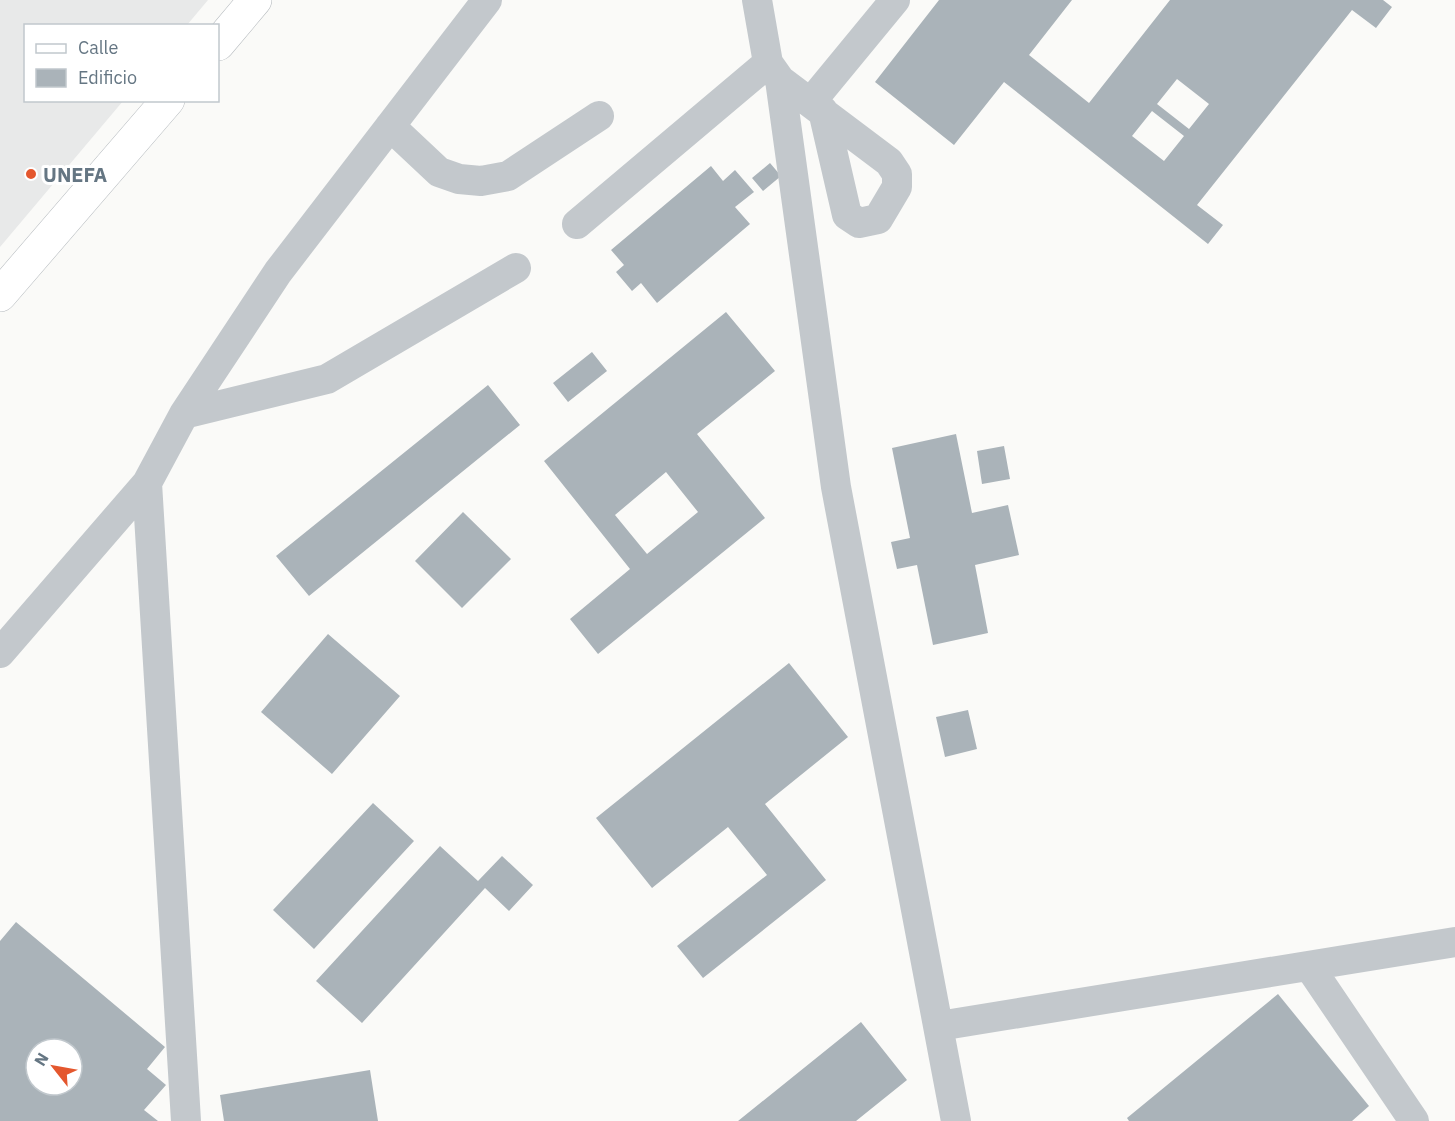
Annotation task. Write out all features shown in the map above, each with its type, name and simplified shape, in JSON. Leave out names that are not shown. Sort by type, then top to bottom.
[{"type":"main road","points":[[219,43],[255,0]]},
{"type":"main road","points":[[0,295],[166,102]]},
{"type":"lane","points":[[0,653],[147,483],[184,414],[278,272],[487,0]]},
{"type":"lane","points":[[757,0],[774,71],[836,487],[956,1121]]},
{"type":"lane","points":[[774,71],[817,107],[895,0]]},
{"type":"lane","points":[[577,224],[774,71]]},
{"type":"lane","points":[[390,126],[439,172],[459,179],[481,181],[508,176],[599,116]]},
{"type":"lane","points":[[184,414],[327,380],[516,268]]},
{"type":"lane","points":[[147,483],[186,1121]]},
{"type":"lane","points":[[939,1026],[1455,942]]},
{"type":"lane","points":[[1309,966],[1414,1121]]},
{"type":"shaded area","name":"UNEFA","points":[[0,0],[208,0],[188,24],[24,24],[24,102],[122,102],[0,247]]},
{"type":"building","points":[[939,0],[1072,0],[1029,55],[1089,103],[1170,0],[1383,0],[1392,7],[1376,28],[1352,10],[1197,205],[1223,225],[1208,244],[1004,82],[954,145],[875,82]],"holes":[[[1177,79],[1209,104],[1189,129],[1157,104]],[[1152,111],[1184,136],[1164,161],[1132,136]]]},
{"type":"building","points":[[770,163],[781,176],[763,191],[752,178]]},
{"type":"building","points":[[711,166],[723,181],[735,170],[754,192],[735,207],[750,224],[657,303],[641,283],[632,291],[616,272],[624,265],[611,250]]},
{"type":"building","points":[[726,312],[775,371],[697,434],[765,518],[598,654],[570,619],[630,569],[544,461]],"holes":[[[666,472],[698,512],[647,554],[615,515]]]},
{"type":"building","points":[[592,352],[607,371],[568,402],[553,383]]},
{"type":"building","points":[[488,385],[520,425],[309,596],[276,556]]},
{"type":"building","points":[[956,434],[972,513],[1008,505],[1019,555],[975,565],[988,633],[933,645],[917,565],[897,569],[891,542],[910,538],[892,448]]},
{"type":"building","points":[[1004,446],[1010,479],[982,484],[977,451]]},
{"type":"building","points":[[463,512],[511,559],[462,608],[415,561]]},
{"type":"building","points":[[328,634],[400,696],[332,774],[261,712]]},
{"type":"building","points":[[789,663],[848,737],[765,804],[826,880],[703,978],[677,946],[767,875],[728,827],[652,888],[596,818]]},
{"type":"building","points":[[968,710],[977,749],[945,757],[936,717]]},
{"type":"building","points":[[373,803],[414,841],[314,949],[273,910]]},
{"type":"building","points":[[440,846],[478,881],[502,856],[533,885],[509,911],[485,888],[362,1023],[316,981]]},
{"type":"building","points":[[16,922],[165,1047],[147,1069],[166,1085],[144,1110],[158,1121],[0,1121],[0,941]]},
{"type":"building","points":[[1278,994],[1369,1106],[1352,1121],[1129,1121],[1127,1118]]},
{"type":"building","points":[[861,1022],[907,1080],[856,1121],[738,1121]]},
{"type":"building","points":[[370,1070],[378,1121],[224,1121],[220,1095]]},
{"type":"place","name":"UNEFA","points":[[31,174]]}]
